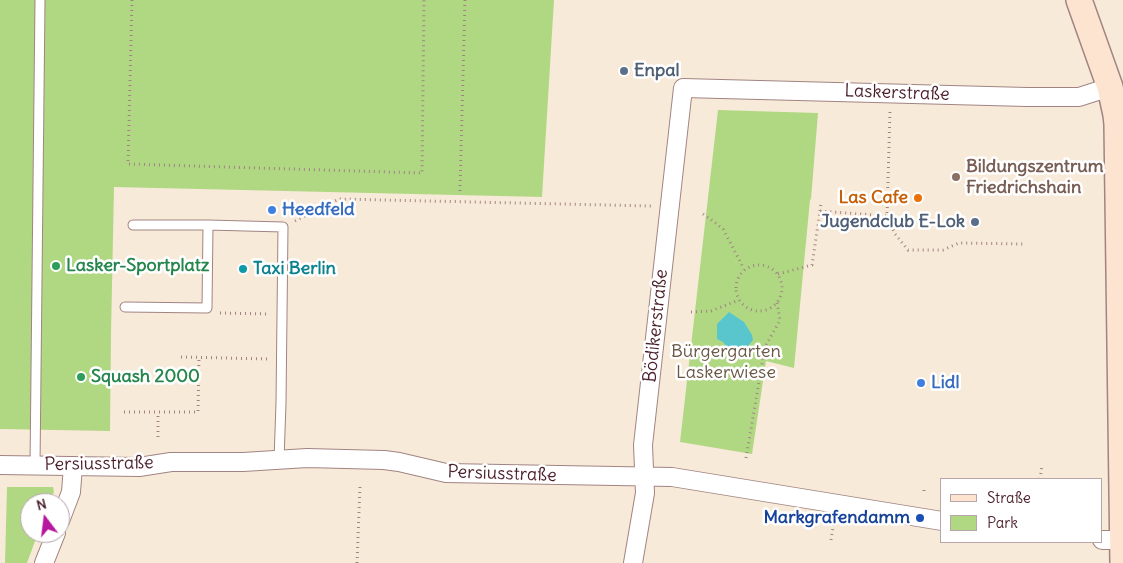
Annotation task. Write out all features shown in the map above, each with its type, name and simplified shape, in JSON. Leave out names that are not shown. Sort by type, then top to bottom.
[{"type":"main road","points":[[1079,0],[1110,87],[1117,124],[1116,548]]},
{"type":"street","name":"Laskerstraße","points":[[683,88],[1079,97],[1110,87]]},
{"type":"street","name":"Bödikerstraße","points":[[633,563],[645,494],[643,445],[683,88]]},
{"type":"street","name":"Persiusstraße","points":[[0,465],[139,467],[171,462],[243,462],[307,458],[384,460],[446,473],[672,477],[940,521]]},
{"type":"street","points":[[70,495],[73,466]]},
{"type":"street","points":[[44,563],[52,543]]},
{"type":"lane","points":[[35,466],[40,0]]},
{"type":"lane","points":[[133,225],[283,227],[279,460]]},
{"type":"lane","points":[[125,307],[207,308],[208,225]]},
{"type":"path","points":[[132,0],[128,164],[422,173],[424,0]]},
{"type":"path","points":[[460,191],[465,0]]},
{"type":"path","points":[[891,93],[887,216],[895,234],[908,250],[943,250],[959,243],[1024,244]]},
{"type":"path","points":[[283,227],[339,199],[670,206]]},
{"type":"path","points":[[778,274],[812,265],[821,203]]},
{"type":"path","points":[[820,211],[887,216]]},
{"type":"path","points":[[702,214],[723,229],[744,269]]},
{"type":"path","points":[[751,265],[766,265],[778,274],[781,281],[781,295],[772,307],[757,311],[750,309],[739,300],[736,294],[736,280],[744,269],[751,265]]},
{"type":"path","points":[[691,312],[711,311],[739,300]]},
{"type":"path","points":[[746,458],[765,347],[780,320],[777,302]]},
{"type":"path","points":[[207,308],[206,313],[282,314]]},
{"type":"path","points":[[181,357],[281,359]]},
{"type":"path","points":[[124,412],[198,412],[199,358]]},
{"type":"path","points":[[158,412],[158,437]]},
{"type":"path","points":[[1040,478],[1042,465]]},
{"type":"path","points":[[357,563],[360,486]]},
{"type":"path","points":[[831,540],[834,521]]},
{"type":"green space","name":"Lasker-Sportplatz","points":[[0,0],[554,0],[542,197],[114,187],[110,431],[0,429]]},
{"type":"green space","name":"Bürgergarten Laskerwiese","points":[[718,110],[818,113],[794,368],[766,361],[752,454],[680,442]]},
{"type":"green space","points":[[7,487],[53,487],[54,493],[20,493],[20,543],[34,543],[27,563],[5,563]]},
{"type":"water","points":[[729,312],[744,322],[752,335],[753,340],[743,356],[728,349],[723,342],[717,339],[717,324]]},
{"type":"place","name":"Enpal","points":[[624,71]]},
{"type":"place","name":"Bildungszentrum Friedrichshain","points":[[956,177]]},
{"type":"place","name":"Las Cafe","points":[[918,198]]},
{"type":"place","name":"Heedfeld","points":[[272,210]]},
{"type":"place","name":"Jugendclub E-Lok","points":[[975,222]]},
{"type":"place","name":"Lasker-Sportplatz","points":[[56,266]]},
{"type":"place","name":"Taxi Berlin","points":[[243,269]]},
{"type":"place","name":"Squash 2000","points":[[81,377]]},
{"type":"place","name":"Lidl","points":[[921,383]]},
{"type":"place","name":"Markgrafendamm","points":[[920,518]]}]
